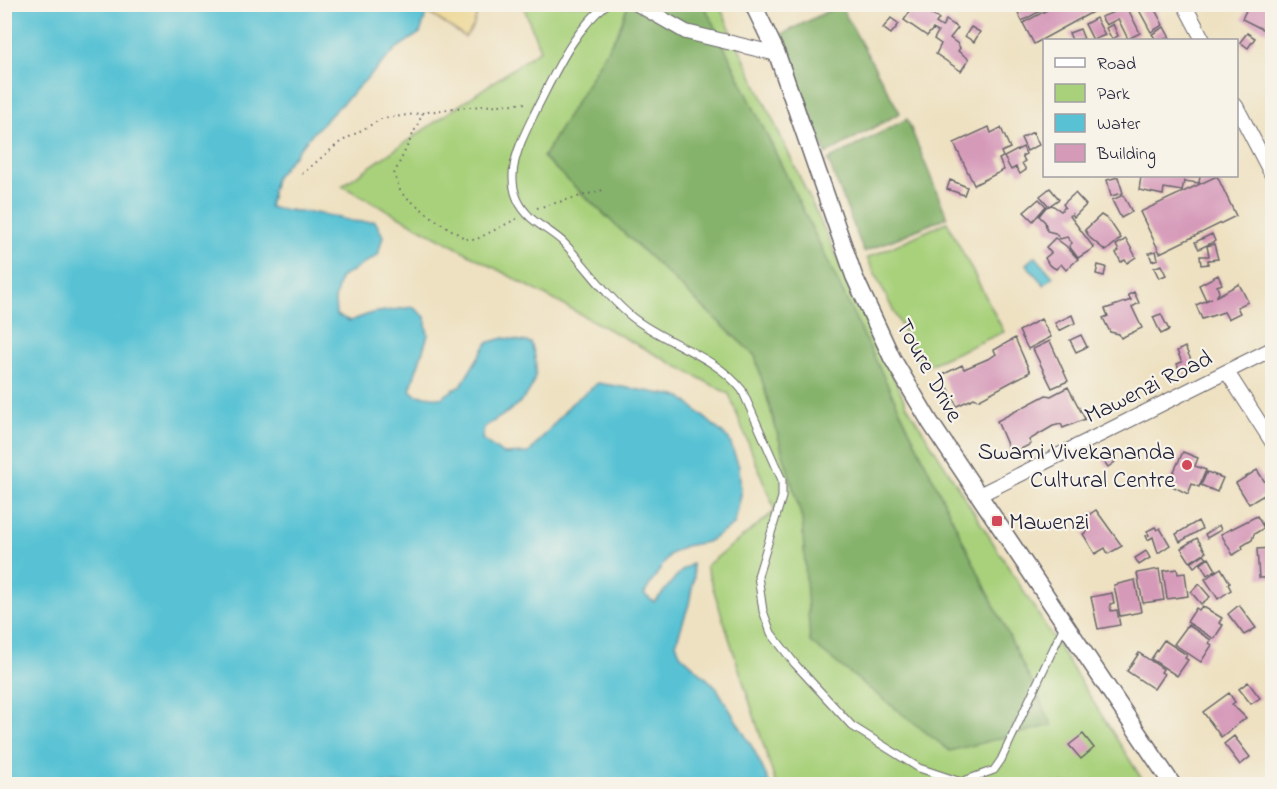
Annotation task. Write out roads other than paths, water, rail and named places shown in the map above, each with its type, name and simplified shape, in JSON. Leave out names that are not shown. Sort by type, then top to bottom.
[{"type":"street","points":[[637,4],[686,32],[777,54]]},
{"type":"street","name":"Toure Drive","points":[[753,4],[777,54],[854,276],[892,358],[930,422],[1172,784]]},
{"type":"street","points":[[1184,4],[1202,39]]},
{"type":"street","points":[[1238,110],[1272,175]]},
{"type":"street","name":"Mawenzi Road","points":[[979,495],[1272,349]]},
{"type":"street","points":[[1227,372],[1272,442]]},
{"type":"lane","points":[[607,4],[581,30],[544,95],[524,136],[512,169],[513,189],[526,213],[561,240],[632,317],[716,367],[734,380],[742,390],[782,480],[782,497],[758,576],[763,612],[771,633],[795,664],[852,726],[927,771],[961,782],[979,778],[994,770],[1001,760],[1066,623]]},
{"type":"water","points":[[5,4],[426,5],[427,12],[420,33],[397,48],[310,136],[275,178],[269,207],[353,221],[375,221],[383,236],[378,255],[340,278],[335,300],[336,315],[350,321],[372,313],[413,307],[425,317],[428,335],[410,390],[416,395],[441,398],[462,384],[487,343],[504,338],[531,343],[536,373],[533,384],[519,403],[484,427],[482,439],[503,454],[529,453],[571,404],[598,383],[681,397],[729,439],[739,467],[741,495],[734,525],[707,542],[685,546],[669,555],[644,594],[654,602],[681,572],[692,564],[694,577],[689,604],[676,643],[680,654],[716,687],[754,750],[770,784],[5,784]]},
{"type":"water","points":[[1035,256],[1053,277],[1044,285],[1026,264]]},
{"type":"place","name":"Swami Vivekananda Cultural Centre","points":[[1187,465]]},
{"type":"place","name":"Mawenzi","points":[[997,521]]}]
